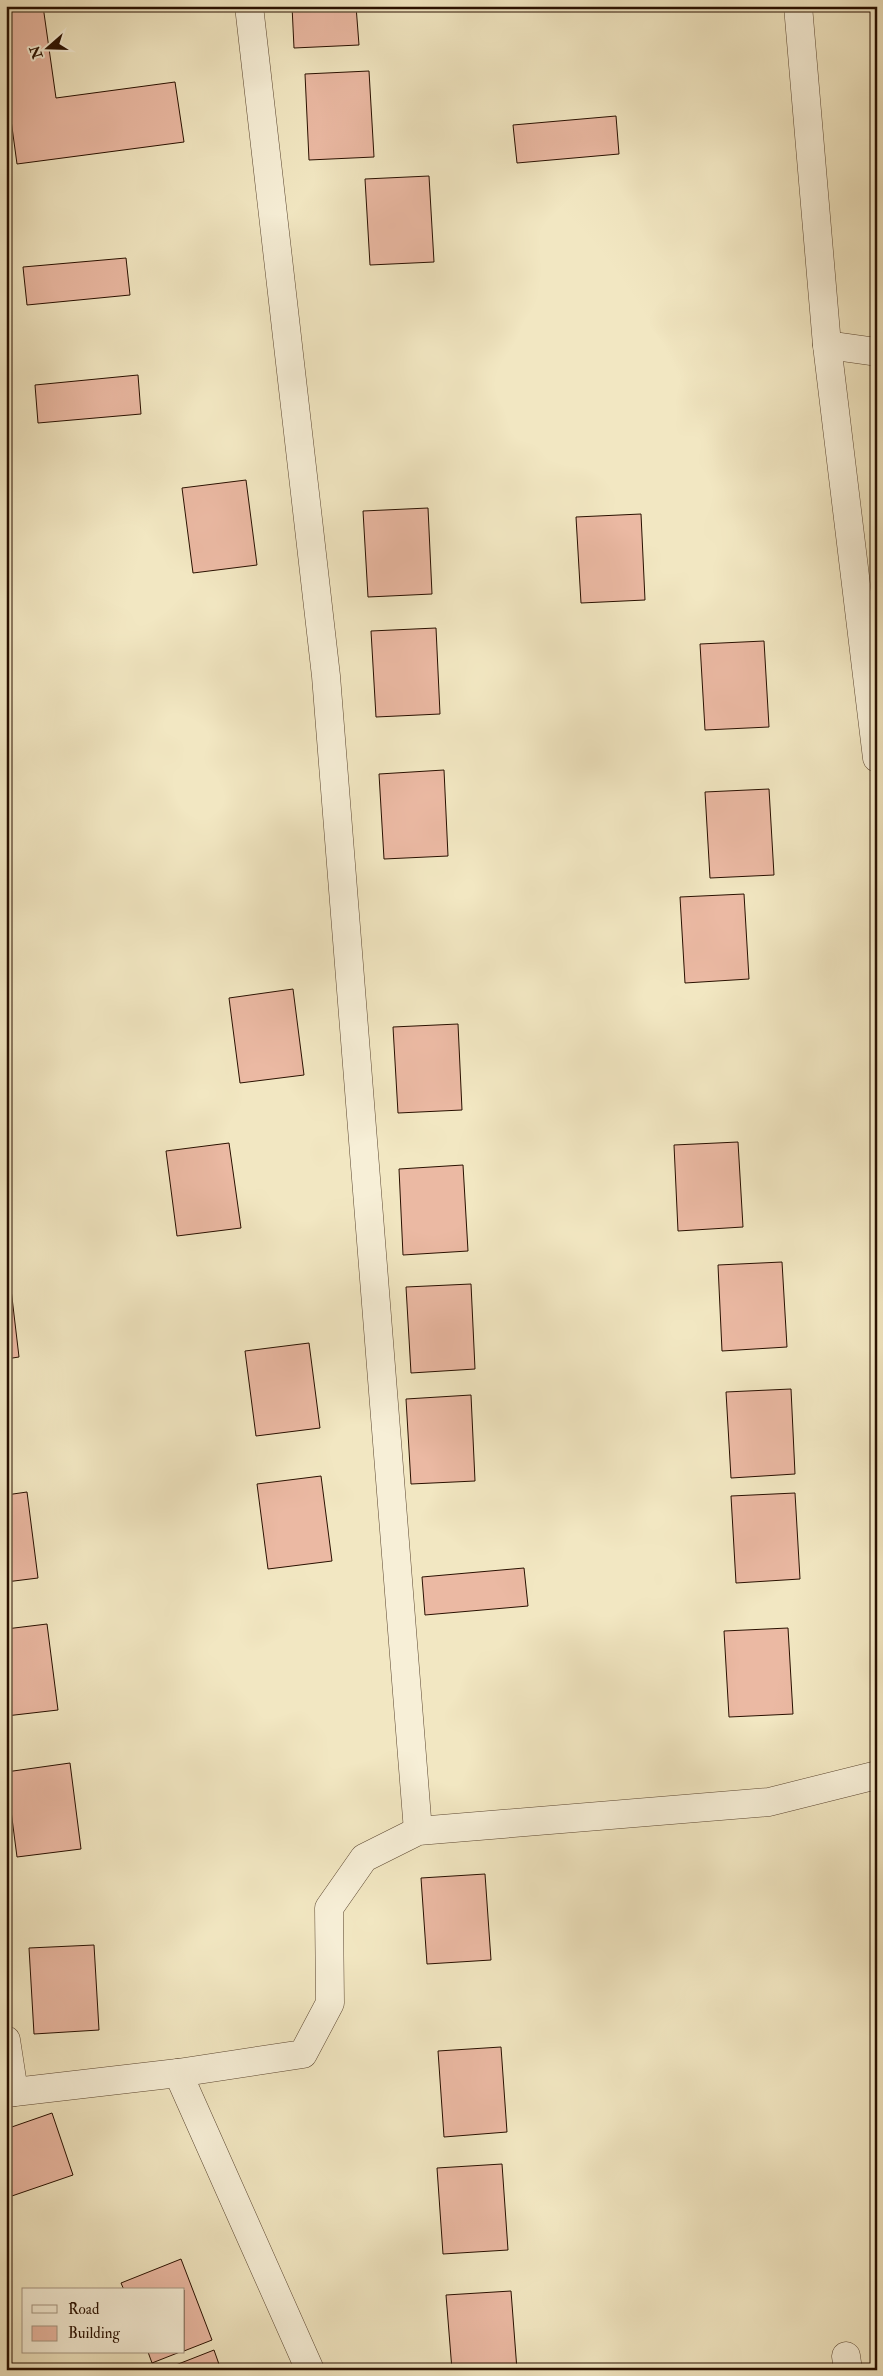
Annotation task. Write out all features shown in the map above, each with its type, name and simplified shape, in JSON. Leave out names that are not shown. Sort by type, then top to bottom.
[{"type":"street","points":[[249,6],[326,676],[418,1831]]},
{"type":"street","points":[[798,6],[827,344],[877,758]]},
{"type":"street","points":[[827,344],[877,352]]},
{"type":"street","points":[[6,2040],[10,2093],[178,2073],[303,2054],[330,2003],[329,1908],[364,1858],[418,1831],[769,1802],[877,1775]]},
{"type":"street","points":[[178,2073],[310,2370]]},
{"type":"building","points":[[6,6],[43,6],[56,98],[175,82],[184,142],[17,164],[6,83]]},
{"type":"building","points":[[292,6],[356,6],[359,45],[294,48]]},
{"type":"building","points":[[369,71],[374,157],[309,160],[305,74]]},
{"type":"building","points":[[616,116],[619,154],[517,163],[513,125]]},
{"type":"building","points":[[429,176],[434,262],[370,265],[365,179]]},
{"type":"building","points":[[126,258],[130,295],[27,305],[23,267]]},
{"type":"building","points":[[138,375],[141,414],[38,423],[35,385]]},
{"type":"building","points":[[246,480],[257,565],[193,573],[182,488]]},
{"type":"building","points":[[428,508],[432,594],[368,597],[363,511]]},
{"type":"building","points":[[641,514],[645,600],[581,603],[576,517]]},
{"type":"building","points":[[436,628],[440,714],[376,717],[371,631]]},
{"type":"building","points":[[764,641],[769,727],[705,730],[700,644]]},
{"type":"building","points":[[444,770],[448,856],[384,859],[379,774]]},
{"type":"building","points":[[769,789],[774,875],[710,878],[705,792]]},
{"type":"building","points":[[744,894],[749,979],[685,983],[680,897]]},
{"type":"building","points":[[293,989],[304,1075],[240,1083],[229,998]]},
{"type":"building","points":[[458,1024],[462,1110],[398,1113],[393,1027]]},
{"type":"building","points":[[738,1142],[743,1227],[678,1231],[674,1145]]},
{"type":"building","points":[[229,1143],[241,1228],[177,1236],[166,1151]]},
{"type":"building","points":[[463,1165],[468,1251],[403,1255],[399,1169]]},
{"type":"building","points":[[782,1262],[787,1347],[722,1351],[718,1265]]},
{"type":"building","points":[[9,1272],[19,1357],[6,1359],[6,1273]]},
{"type":"building","points":[[471,1284],[475,1369],[411,1373],[406,1287]]},
{"type":"building","points":[[309,1343],[320,1428],[256,1436],[245,1351]]},
{"type":"building","points":[[791,1389],[795,1474],[731,1478],[726,1392]]},
{"type":"building","points":[[471,1395],[475,1481],[411,1484],[406,1399]]},
{"type":"building","points":[[321,1476],[332,1561],[268,1569],[257,1484]]},
{"type":"building","points":[[27,1492],[38,1578],[6,1582],[6,1495]]},
{"type":"building","points":[[795,1493],[800,1579],[736,1583],[731,1496]]},
{"type":"building","points":[[524,1568],[528,1606],[425,1615],[422,1577]]},
{"type":"building","points":[[47,1624],[58,1710],[6,1716],[6,1629]]},
{"type":"building","points":[[788,1628],[793,1714],[729,1717],[724,1631]]},
{"type":"building","points":[[70,1763],[81,1849],[17,1857],[6,1772]]},
{"type":"building","points":[[485,1874],[491,1960],[427,1964],[421,1878]]},
{"type":"building","points":[[94,1945],[99,2030],[34,2034],[29,1948]]},
{"type":"building","points":[[501,2047],[507,2132],[444,2137],[438,2051]]},
{"type":"building","points":[[52,2113],[73,2175],[6,2198],[6,2129]]},
{"type":"building","points":[[502,2164],[508,2250],[443,2254],[437,2168]]},
{"type":"building","points":[[181,2259],[212,2340],[185,2351],[185,2288],[123,2288],[121,2283]]},
{"type":"building","points":[[511,2291],[517,2370],[452,2370],[446,2295]]},
{"type":"building","points":[[214,2350],[221,2370],[163,2370]]},
{"type":"building","points":[[149,2354],[175,2354],[152,2363]]}]
